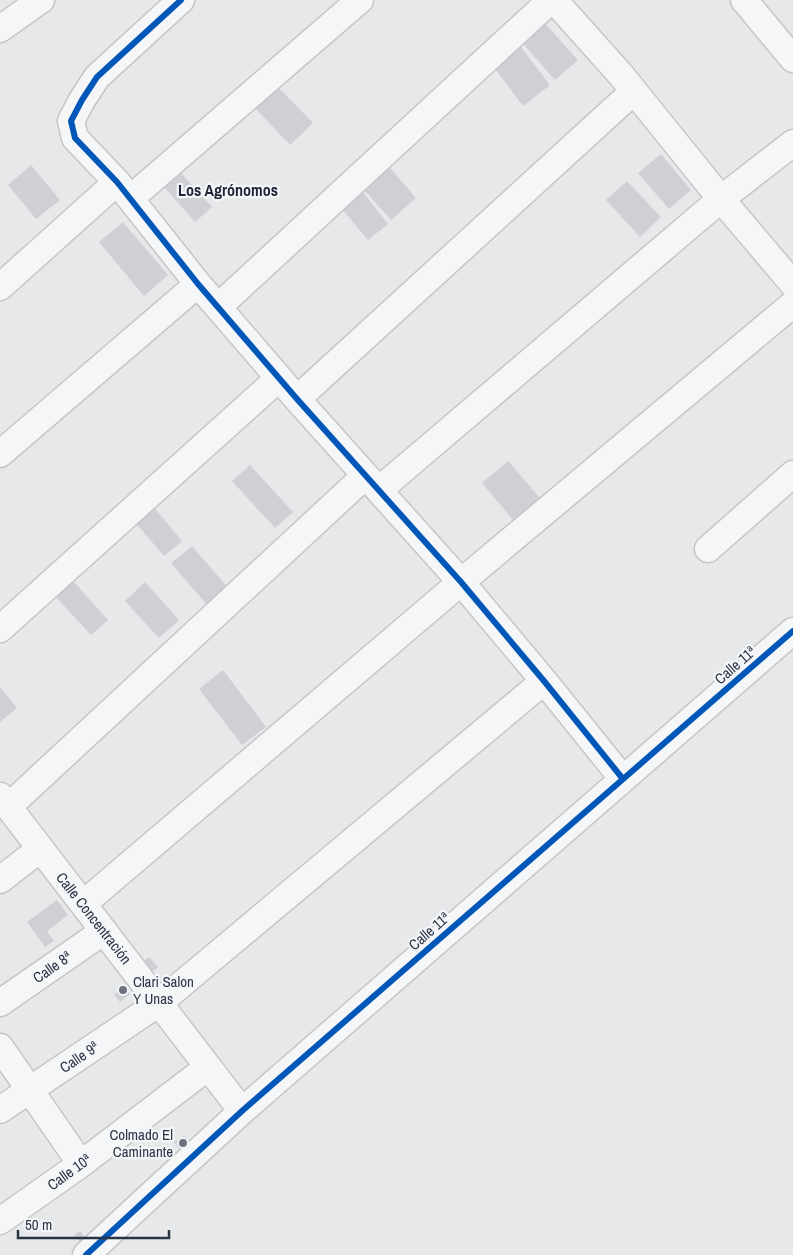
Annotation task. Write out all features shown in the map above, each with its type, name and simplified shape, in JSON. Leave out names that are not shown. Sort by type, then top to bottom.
[{"type":"street","points":[[0,29],[41,0]]},
{"type":"street","points":[[181,0],[97,78],[71,121],[74,138],[124,190],[198,284],[297,399],[461,582],[623,779]]},
{"type":"street","points":[[0,287],[360,0]]},
{"type":"street","points":[[218,307],[552,0],[634,90],[720,198],[793,284]]},
{"type":"street","points":[[744,0],[793,59]]},
{"type":"street","points":[[297,399],[634,90]]},
{"type":"street","points":[[4,802],[372,483],[720,198],[793,143]]},
{"type":"street","points":[[0,454],[198,284]]},
{"type":"street","points":[[83,904],[461,582],[793,304]]},
{"type":"street","points":[[0,629],[279,378]]},
{"type":"street","points":[[708,549],[793,474]]},
{"type":"street","name":"Calle 11ª","points":[[86,1255],[242,1111],[793,630]]},
{"type":"street","name":"Calle 9ª","points":[[0,1110],[159,1003],[544,681]]},
{"type":"street","name":"Calle Concentración","points":[[4,802],[242,1111]]},
{"type":"street","points":[[0,880],[40,849]]},
{"type":"street","name":"Calle 8ª","points":[[0,1003],[104,931]]},
{"type":"street","points":[[0,1047],[81,1164]]},
{"type":"street","name":"Calle 10ª","points":[[0,1221],[81,1164],[208,1067]]},
{"type":"building","points":[[541,19],[578,60],[555,80],[519,39]]},
{"type":"building","points":[[517,42],[550,85],[523,106],[490,62]]},
{"type":"building","points":[[275,84],[313,123],[290,145],[253,106]]},
{"type":"building","points":[[661,154],[691,190],[669,209],[638,173]]},
{"type":"building","points":[[386,163],[416,198],[391,220],[360,185]]},
{"type":"building","points":[[31,165],[60,200],[36,219],[8,185]]},
{"type":"building","points":[[181,173],[212,207],[195,222],[165,188]]},
{"type":"building","points":[[627,181],[661,217],[640,237],[606,200]]},
{"type":"building","points":[[358,186],[388,224],[368,240],[337,203]]},
{"type":"building","points":[[123,222],[168,275],[144,296],[99,242]]},
{"type":"building","points":[[508,461],[540,498],[514,521],[482,483]]},
{"type":"building","points":[[250,465],[293,512],[275,528],[232,481]]},
{"type":"building","points":[[151,504],[182,541],[164,556],[133,520]]},
{"type":"building","points":[[192,546],[228,588],[208,606],[171,563]]},
{"type":"building","points":[[73,581],[108,620],[91,635],[56,597]]},
{"type":"building","points":[[145,582],[179,620],[159,638],[125,601]]},
{"type":"building","points":[[223,670],[266,727],[242,745],[199,689]]},
{"type":"building","points":[[0,687],[17,708],[0,722]]},
{"type":"building","points":[[57,900],[68,915],[47,931],[54,941],[45,947],[27,922]]},
{"type":"building","points":[[149,957],[158,967],[149,975],[140,964]]},
{"type":"building","name":"Clari Salon Y Unas","points":[[125,987],[130,994],[120,1002],[114,994]]},
{"type":"building","name":"Colmado El Caminante","points":[[184,1135],[191,1144],[181,1152],[174,1142]]},
{"type":"building","points":[[80,1231],[89,1243],[84,1247],[74,1235]]},
{"type":"cycle path","points":[[181,0],[97,77],[71,121],[75,138],[117,182],[198,284],[297,399],[461,582],[623,779]]},
{"type":"cycle path","points":[[86,1255],[242,1111],[793,631]]},
{"type":"place","name":"Clari Salon Y Unas","points":[[123,990]]},
{"type":"place","name":"Colmado El Caminante","points":[[183,1143]]},
{"type":"district","name":"Los Agrónomos","points":[[228,190]]}]
